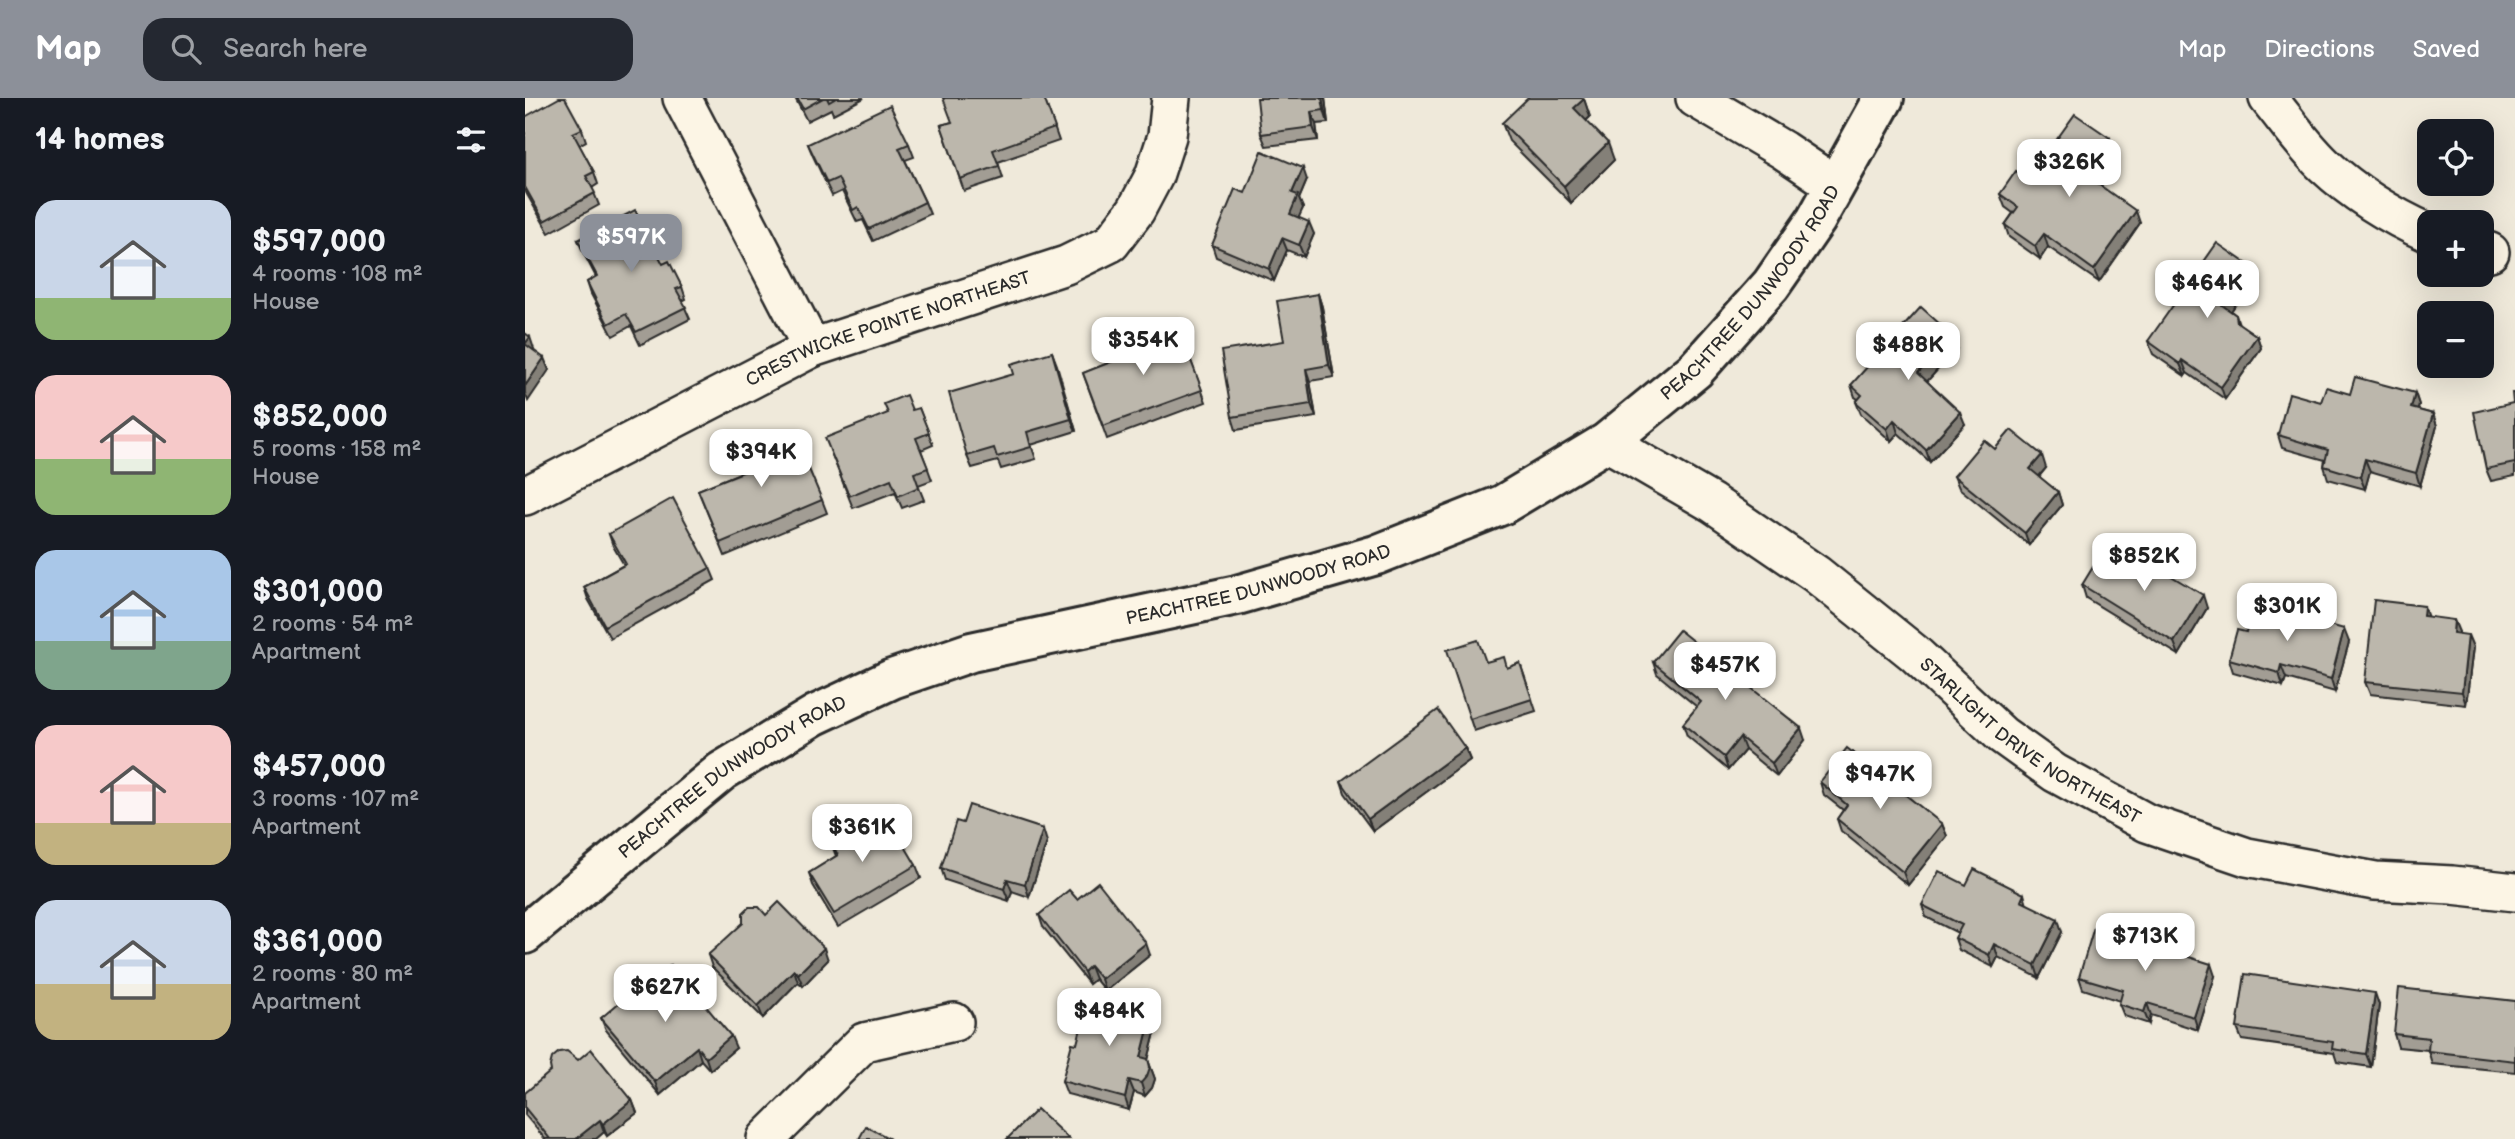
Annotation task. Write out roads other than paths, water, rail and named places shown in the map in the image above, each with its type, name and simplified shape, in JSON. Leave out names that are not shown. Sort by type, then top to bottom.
[{"type":"main road","name":"PEACHTREE DUNWOODY ROAD","points":[[525,934],[722,771],[815,715],[892,679],[971,652],[1237,595],[1376,555],[1501,505],[1607,442],[1695,370],[1771,285],[1816,219],[1884,98]]},
{"type":"street","points":[[682,98],[812,348]]},
{"type":"street","name":"CRESTWICKE POINTE NORTHEAST","points":[[525,496],[812,348],[1066,265],[1111,243],[1136,210],[1154,176],[1167,136],[1171,98]]},
{"type":"street","points":[[1695,98],[1783,150],[1835,186]]},
{"type":"street","points":[[2268,98],[2331,171],[2357,193],[2417,227]]},
{"type":"street","name":"STARLIGHT DRIVE NORTHEAST","points":[[1607,442],[1712,503],[1816,574],[1914,653],[2002,735],[2055,773],[2147,823],[2260,860],[2375,881],[2515,892]]},
{"type":"street","points":[[766,1139],[863,1042],[954,1022]]}]
